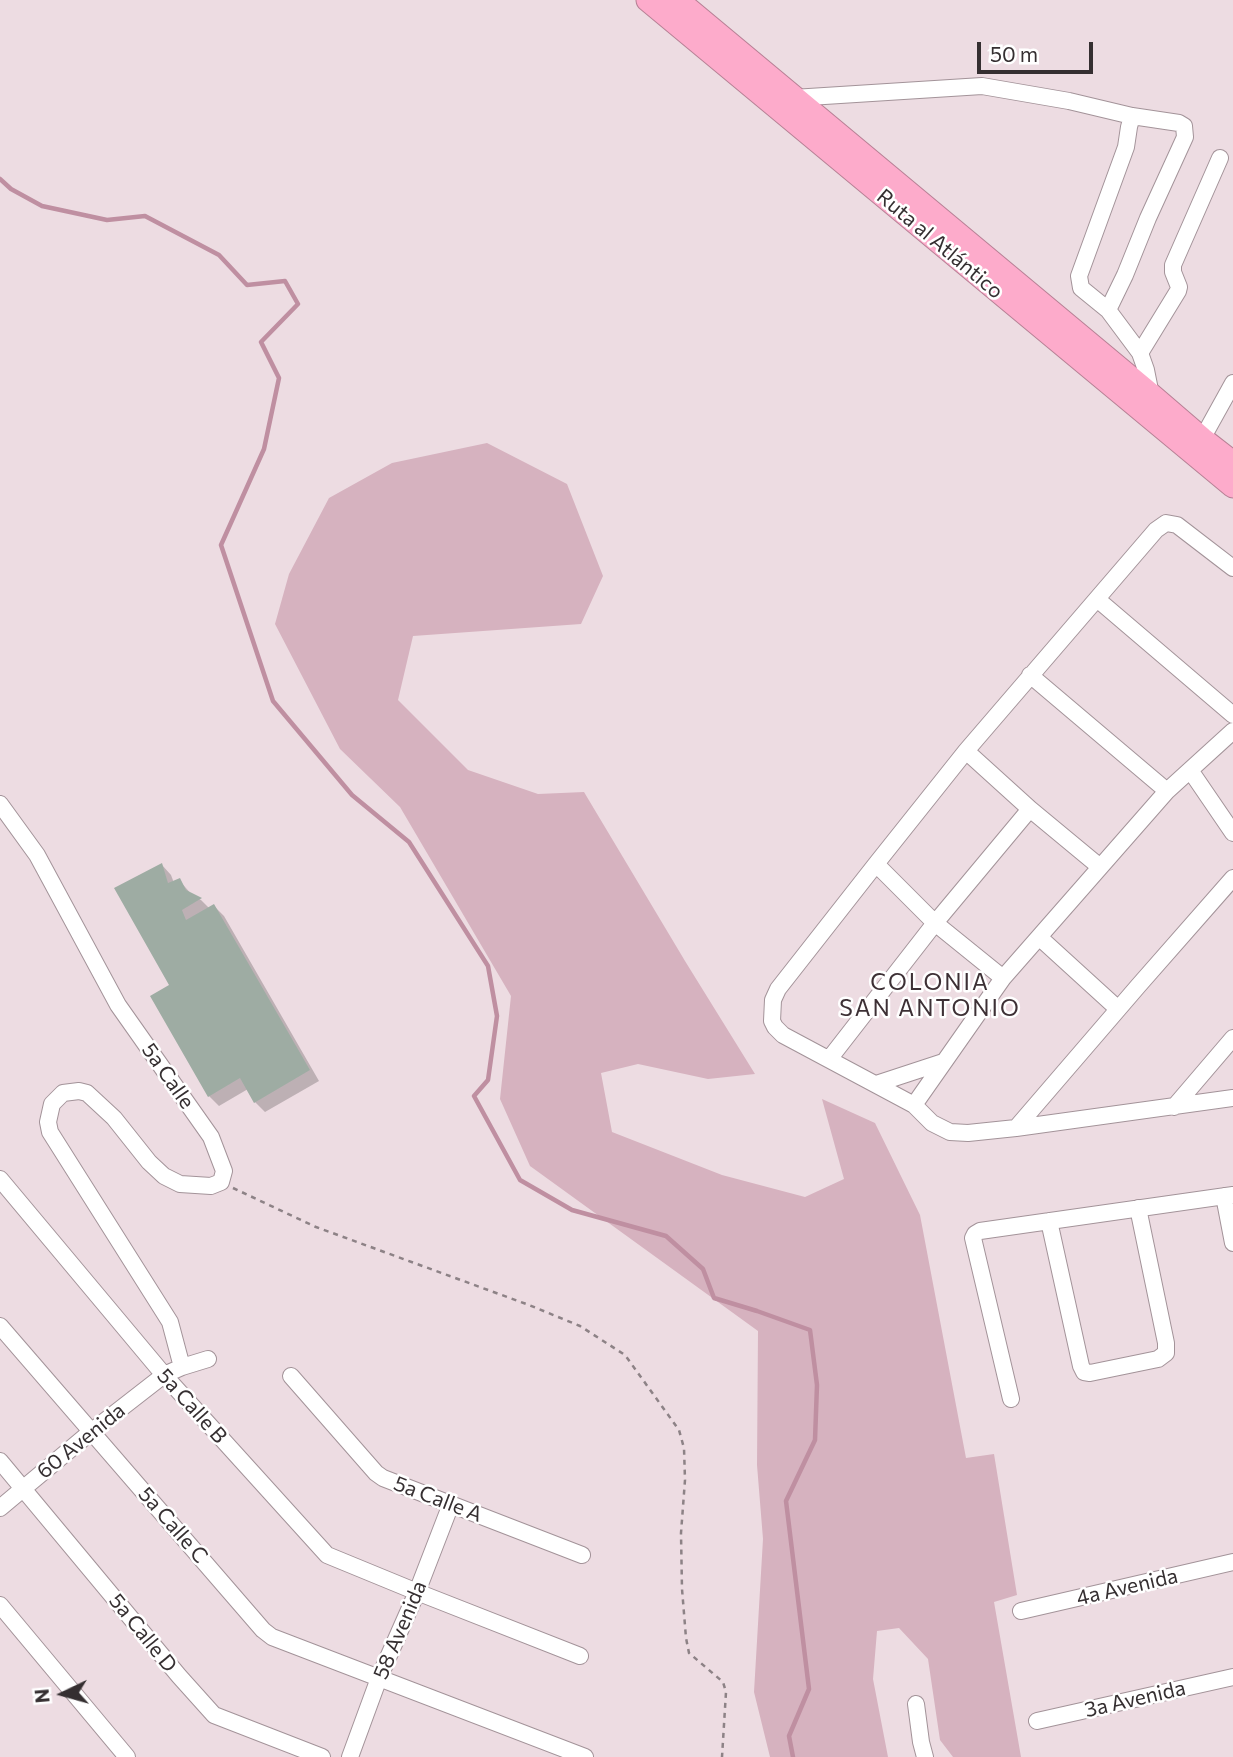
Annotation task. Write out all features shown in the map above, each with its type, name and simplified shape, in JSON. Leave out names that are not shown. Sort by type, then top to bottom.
[{"type":"highway","name":"Ruta al Atlántico","points":[[648,0],[1233,486]]},
{"type":"highway","name":"Ruta al Atlántico","points":[[677,0],[1233,463]]},
{"type":"street","points":[[793,98],[982,86],[1069,101],[1184,126],[1185,137],[1108,310]]},
{"type":"street","points":[[1132,116],[1126,147],[1079,276],[1081,288],[1108,310],[1140,354],[1151,395]]},
{"type":"street","points":[[1140,354],[1178,290],[1173,265],[1220,158]]},
{"type":"street","points":[[1202,439],[1233,383]]},
{"type":"street","points":[[1218,411],[1233,419]]},
{"type":"street","points":[[1233,568],[1177,525],[1166,523],[1156,530],[966,751],[778,989],[773,1000],[772,1021],[783,1035],[914,1105],[932,1123],[950,1132],[1016,1128],[1233,1098]]},
{"type":"street","points":[[1097,599],[1233,715]]},
{"type":"street","points":[[1030,675],[1167,791]]},
{"type":"street","points":[[914,1105],[1003,978],[1167,791],[1233,731]]},
{"type":"street","points":[[966,751],[1030,809],[1101,867]]},
{"type":"street","points":[[1190,770],[1233,833]]},
{"type":"street","name":"5a Calle","points":[[0,804],[37,855],[118,1005],[211,1136],[224,1171],[221,1182]]},
{"type":"street","points":[[830,1058],[935,923],[1030,809]]},
{"type":"street","points":[[876,864],[935,923],[1003,978]]},
{"type":"street","points":[[1016,1128],[1233,878]]},
{"type":"street","points":[[1039,937],[1118,1009]]},
{"type":"street","points":[[1174,1107],[1233,1038]]},
{"type":"street","points":[[876,1084],[943,1062]]},
{"type":"street","points":[[182,1367],[170,1322],[50,1132],[48,1122],[52,1104],[63,1093],[88,1093],[114,1118],[149,1162],[164,1176],[180,1184],[211,1186],[221,1182]]},
{"type":"street","name":"5a Calle B","points":[[0,1180],[164,1375],[327,1555],[580,1656]]},
{"type":"street","points":[[1010,1399],[973,1238],[975,1234],[980,1231],[1229,1196],[1233,1243]]},
{"type":"street","points":[[1049,1221],[1082,1366],[1084,1372],[1090,1373],[1158,1359],[1166,1353],[1138,1208]]},
{"type":"street","name":"5a Calle C","points":[[0,1326],[263,1630],[272,1637],[585,1757]]},
{"type":"street","points":[[164,1375],[208,1359]]},
{"type":"street","name":"60 Avenida","points":[[0,1508],[164,1375]]},
{"type":"street","name":"5a Calle A","points":[[290,1376],[383,1478],[582,1555]]},
{"type":"street","name":"5a Calle D","points":[[0,1461],[214,1715],[322,1757]]},
{"type":"street","name":"58 Avenida","points":[[350,1757],[379,1678],[417,1592],[451,1504]]},
{"type":"street","name":"4a Avenida","points":[[1021,1611],[1233,1562]]},
{"type":"street","points":[[0,1605],[127,1757]]},
{"type":"street","name":"3a Avenida","points":[[1037,1721],[1233,1677]]},
{"type":"street","points":[[916,1704],[925,1757]]},
{"type":"path","points":[[221,1182],[316,1227],[530,1305],[580,1326],[625,1355],[679,1430],[684,1448],[681,1589],[686,1638],[689,1653],[723,1682],[726,1692],[722,1757]]},
{"type":"shaded area","points":[[487,443],[567,484],[603,576],[581,624],[413,636],[398,700],[468,770],[538,794],[584,792],[755,1074],[708,1079],[638,1064],[601,1073],[612,1132],[722,1175],[805,1197],[844,1179],[822,1099],[875,1123],[920,1215],[966,1458],[994,1454],[1017,1595],[994,1602],[1021,1757],[953,1757],[940,1740],[928,1659],[899,1628],[877,1631],[873,1679],[888,1757],[770,1757],[754,1692],[763,1539],[757,1465],[758,1331],[530,1166],[500,1099],[511,996],[400,807],[340,749],[275,624],[289,574],[329,498],[392,463]]},
{"type":"building","points":[[162,863],[168,883],[180,878],[186,890],[202,898],[182,910],[186,920],[214,904],[310,1070],[254,1103],[240,1078],[208,1097],[150,996],[169,985],[114,888]]},
{"type":"waterway","points":[[0,179],[11,189],[42,206],[107,220],[145,216],[219,255],[247,285],[285,281],[298,304],[261,342],[279,378],[264,449],[221,545],[273,701],[352,795],[409,842],[488,966],[497,1016],[488,1080],[474,1096],[520,1180],[572,1210],[666,1236],[703,1269],[714,1298],[810,1330],[817,1385],[815,1440],[786,1501],[809,1689],[789,1736],[793,1757]]},
{"type":"district","name":"COLONIA SAN ANTONIO","points":[[930,995]]}]
